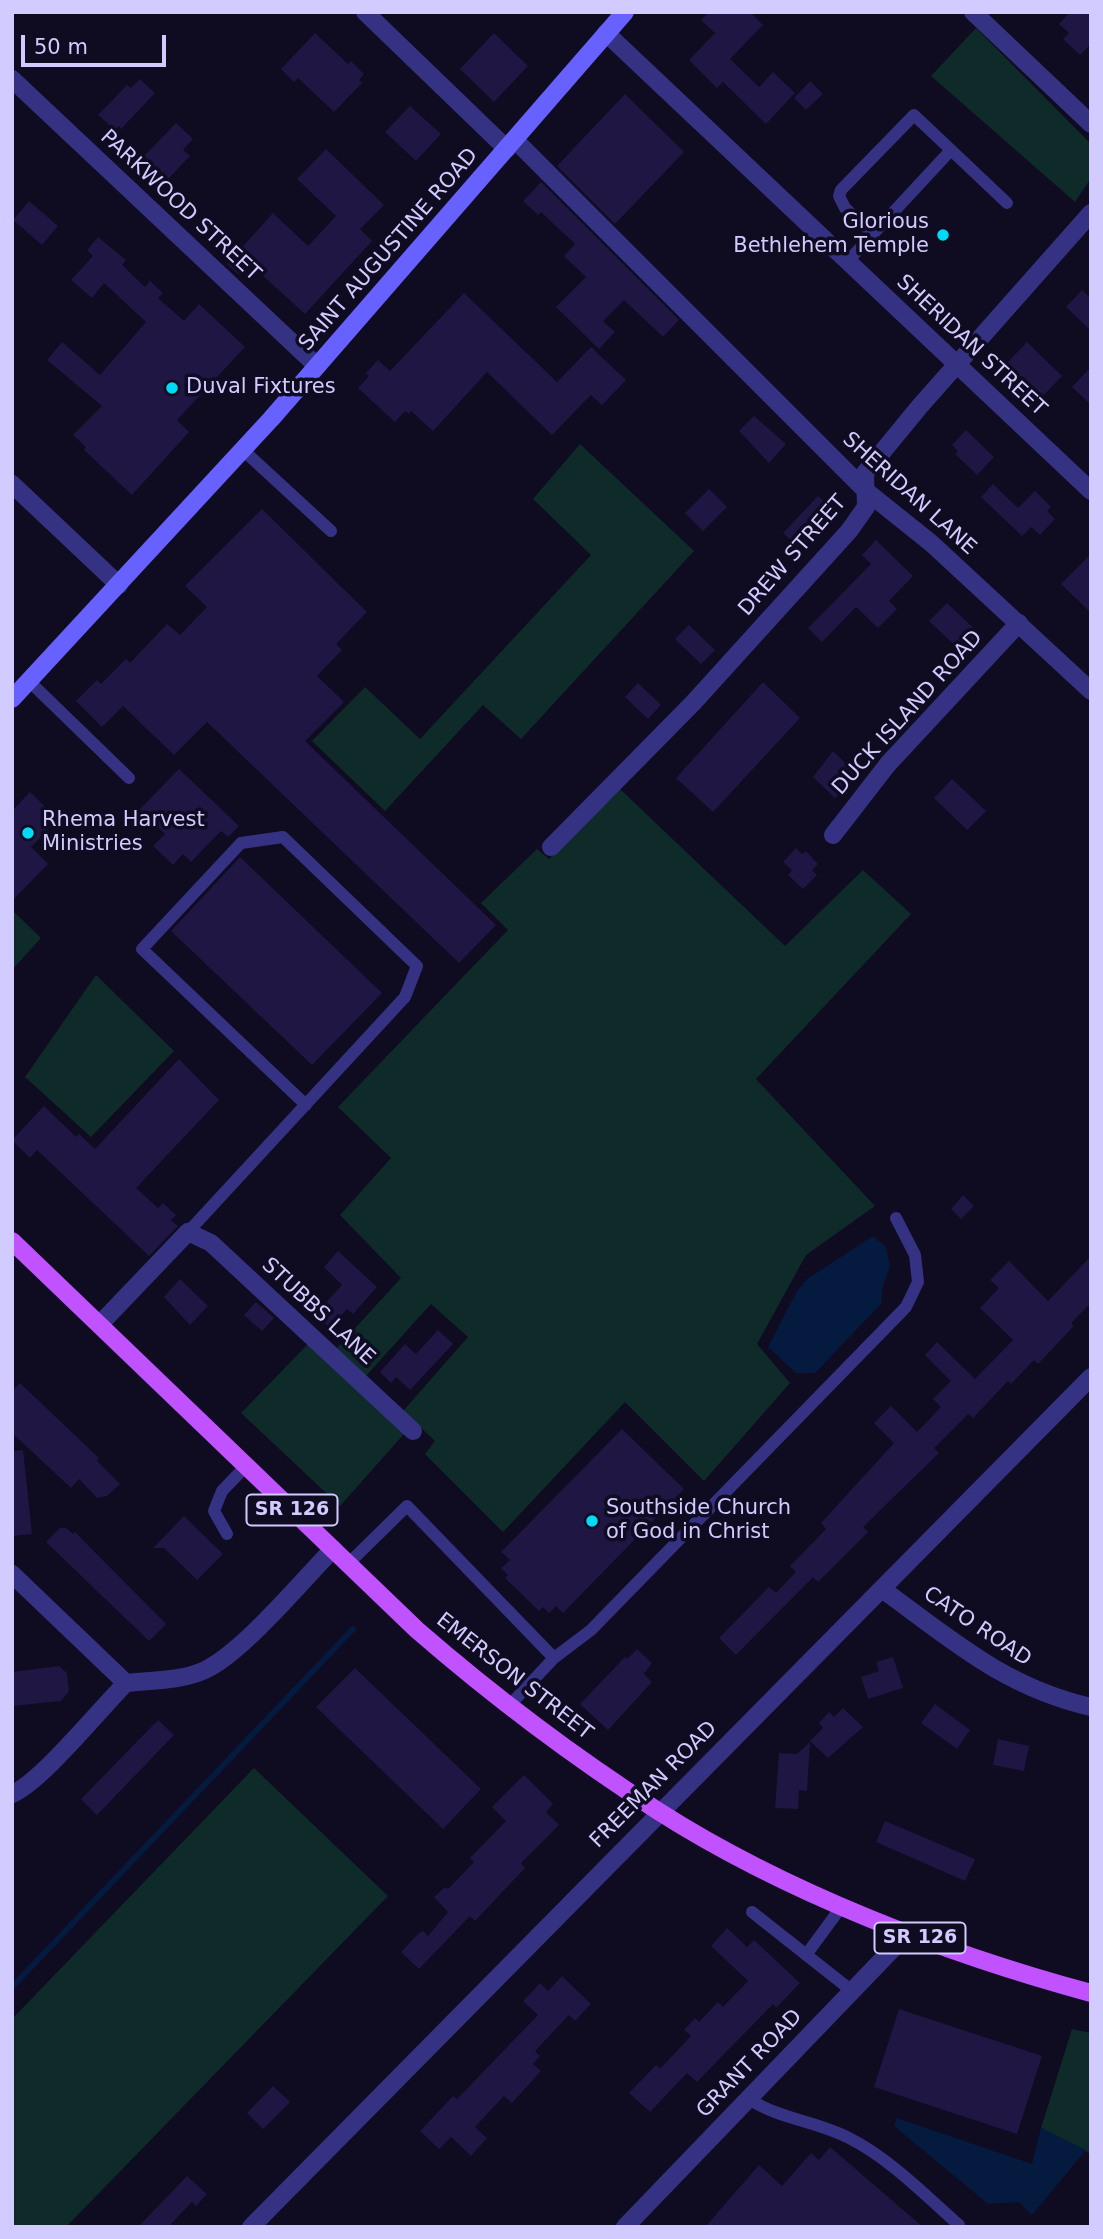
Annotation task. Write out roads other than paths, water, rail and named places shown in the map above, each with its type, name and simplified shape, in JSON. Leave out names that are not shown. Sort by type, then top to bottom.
[{"type":"main road","name":"SAINT AUGUSTINE ROAD","points":[[12,699],[243,450],[625,12]]},
{"type":"main road","name":"EMERSON STREET","points":[[12,1241],[417,1630],[509,1706],[659,1812],[740,1857],[842,1906],[908,1933],[1037,1979],[1091,1993]]},
{"type":"street","points":[[365,12],[511,144]]},
{"type":"street","points":[[973,12],[1091,124]]},
{"type":"street","name":"SHERIDAN STREET","points":[[607,33],[1091,491]]},
{"type":"street","name":"PARKWOOD STREET","points":[[12,79],[317,366]]},
{"type":"street","name":"SHERIDAN LANE","points":[[511,144],[702,325],[866,491],[931,543],[1091,691]]},
{"type":"street","name":"DREW STREET","points":[[551,847],[693,704],[849,531],[866,507],[865,473],[1091,213]]},
{"type":"street","points":[[12,484],[119,585]]},
{"type":"street","name":"DUCK ISLAND ROAD","points":[[833,835],[888,764],[1019,623]]},
{"type":"street","points":[[100,1324],[188,1232]]},
{"type":"street","name":"STUBBS LANE","points":[[188,1232],[211,1243],[413,1431]]},
{"type":"street","name":"FREEMAN ROAD","points":[[251,2227],[1091,1377]]},
{"type":"street","points":[[12,1794],[21,1791],[126,1683],[205,1671],[228,1655],[333,1549]]},
{"type":"street","points":[[12,1574],[126,1683]]},
{"type":"street","name":"CATO ROAD","points":[[882,1588],[990,1667],[1030,1689],[1091,1707]]},
{"type":"street","name":"GRANT ROAD","points":[[625,2227],[908,1933]]},
{"type":"lane","points":[[873,234],[845,208],[839,196],[914,116],[1007,203]]},
{"type":"lane","points":[[848,261],[951,150]]},
{"type":"lane","points":[[243,450],[331,531]]},
{"type":"lane","points":[[29,681],[129,778]]},
{"type":"lane","points":[[188,1232],[405,998],[417,966],[283,836],[241,843],[142,949],[306,1104]]},
{"type":"lane","points":[[509,1706],[554,1658],[591,1630],[906,1307],[918,1282],[915,1255],[895,1218]]},
{"type":"lane","points":[[227,1534],[214,1511],[222,1491],[247,1465]]},
{"type":"lane","points":[[348,1564],[407,1506],[554,1658]]},
{"type":"lane","points":[[806,1955],[842,1906]]},
{"type":"lane","points":[[752,1912],[852,1991]]},
{"type":"lane","points":[[748,2099],[766,2110],[850,2138],[897,2172],[959,2225]]},
{"type":"water","points":[[873,1236],[886,1247],[890,1267],[883,1285],[881,1304],[815,1373],[796,1373],[768,1347],[797,1291],[807,1279]]},
{"type":"water","points":[[897,2118],[1032,2164],[1041,2128],[1086,2150],[1032,2215],[1019,2202],[988,2204],[894,2126]]},
{"type":"waterway","points":[[12,1987],[353,1629]]},
{"type":"place","name":"Glorious Bethlehem Temple","points":[[943,235]]},
{"type":"place","name":"Duval Fixtures","points":[[172,388]]},
{"type":"place","name":"Rhema Harvest Ministries","points":[[28,833]]},
{"type":"place","name":"Southside Church of God in Christ","points":[[592,1521]]}]
